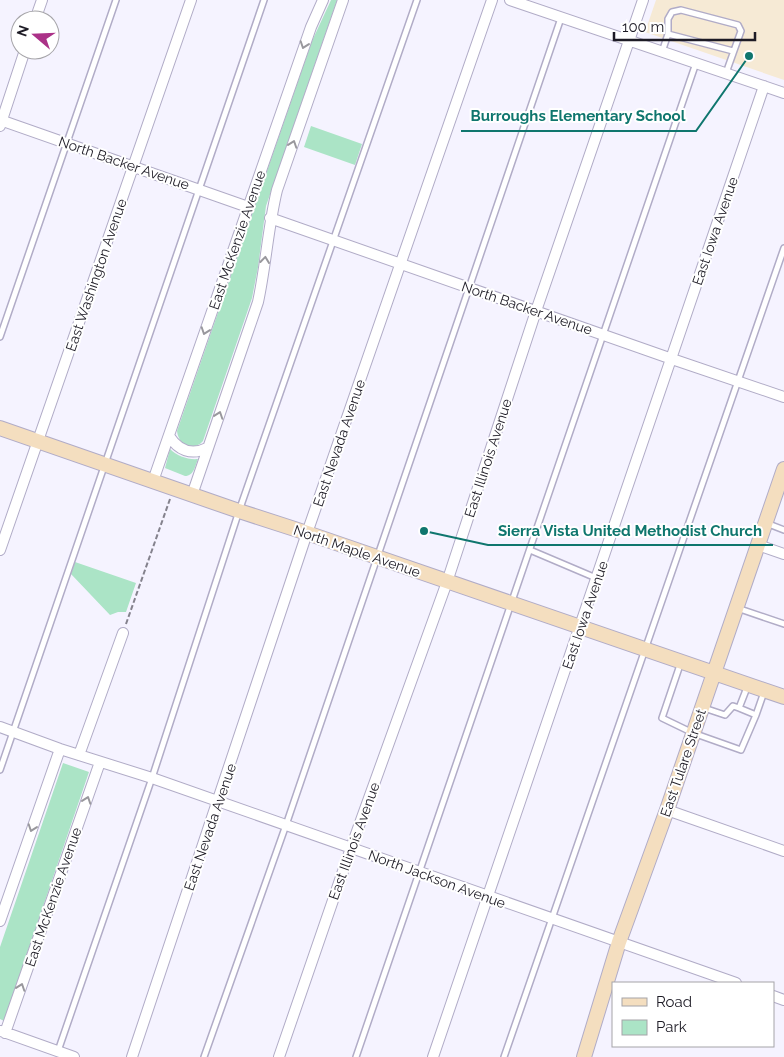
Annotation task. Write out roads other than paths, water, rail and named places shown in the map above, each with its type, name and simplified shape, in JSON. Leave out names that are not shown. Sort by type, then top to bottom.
[{"type":"main road","name":"North Maple Avenue","points":[[0,428],[240,512],[308,533],[784,697]]},
{"type":"main road","name":"East Tulare Street","points":[[584,1057],[619,942],[667,810],[784,469]]},
{"type":"street","name":"East Washington Avenue","points":[[0,550],[191,0]]},
{"type":"street","name":"East McKenzie Avenue","points":[[153,481],[311,27],[323,0]]},
{"type":"street","name":"East McKenzie Avenue","points":[[192,495],[258,302],[263,279],[270,218],[277,190],[343,0]]},
{"type":"street","name":"East Nevada Avenue","points":[[132,1057],[308,533],[492,0]]},
{"type":"street","points":[[510,0],[629,42],[784,93]]},
{"type":"street","name":"East Illinois Avenue","points":[[279,1057],[351,848],[447,582],[536,311],[643,0]]},
{"type":"street","points":[[1,122],[22,60]]},
{"type":"street","name":"East Iowa Avenue","points":[[433,1057],[764,86]]},
{"type":"street","name":"North Backer Avenue","points":[[1,122],[134,166],[248,207]]},
{"type":"street","name":"North Backer Avenue","points":[[270,218],[672,359],[784,396]]},
{"type":"street","points":[[169,436],[180,449],[200,452],[207,448]]},
{"type":"street","points":[[758,545],[784,554]]},
{"type":"street","points":[[79,755],[122,633]]},
{"type":"street","name":"North Jackson Avenue","points":[[0,727],[60,749],[152,778],[733,982]]},
{"type":"street","points":[[0,922],[60,749]]},
{"type":"street","name":"East McKenzie Avenue","points":[[3,1032],[100,762]]},
{"type":"street","points":[[667,810],[784,851]]},
{"type":"street","points":[[3,1032],[42,1052],[58,1052],[74,1057]]},
{"type":"lane","points":[[0,337],[2,326],[116,0]]},
{"type":"lane","points":[[0,770],[264,0]]},
{"type":"lane","points":[[58,1052],[152,778],[240,512],[416,0]]},
{"type":"lane","points":[[662,52],[668,34],[668,19],[672,12],[681,10],[738,25],[741,31],[725,73]]},
{"type":"lane","points":[[204,1057],[286,825],[561,18]]},
{"type":"lane","points":[[668,34],[733,51]]},
{"type":"lane","points":[[356,1057],[696,63]]},
{"type":"lane","points":[[504,1057],[784,248]]},
{"type":"lane","points":[[765,523],[784,530]]},
{"type":"lane","points":[[530,550],[597,578]]},
{"type":"lane","points":[[736,608],[784,624]]},
{"type":"lane","points":[[682,661],[662,718],[693,734],[741,750],[764,690]]},
{"type":"lane","points":[[739,708],[748,684]]},
{"type":"lane","points":[[702,708],[725,715],[733,706],[756,715]]},
{"type":"place","name":"Burroughs Elementary School","points":[[749,56]]},
{"type":"place","name":"Sierra Vista United Methodist Church","points":[[424,531]]}]
